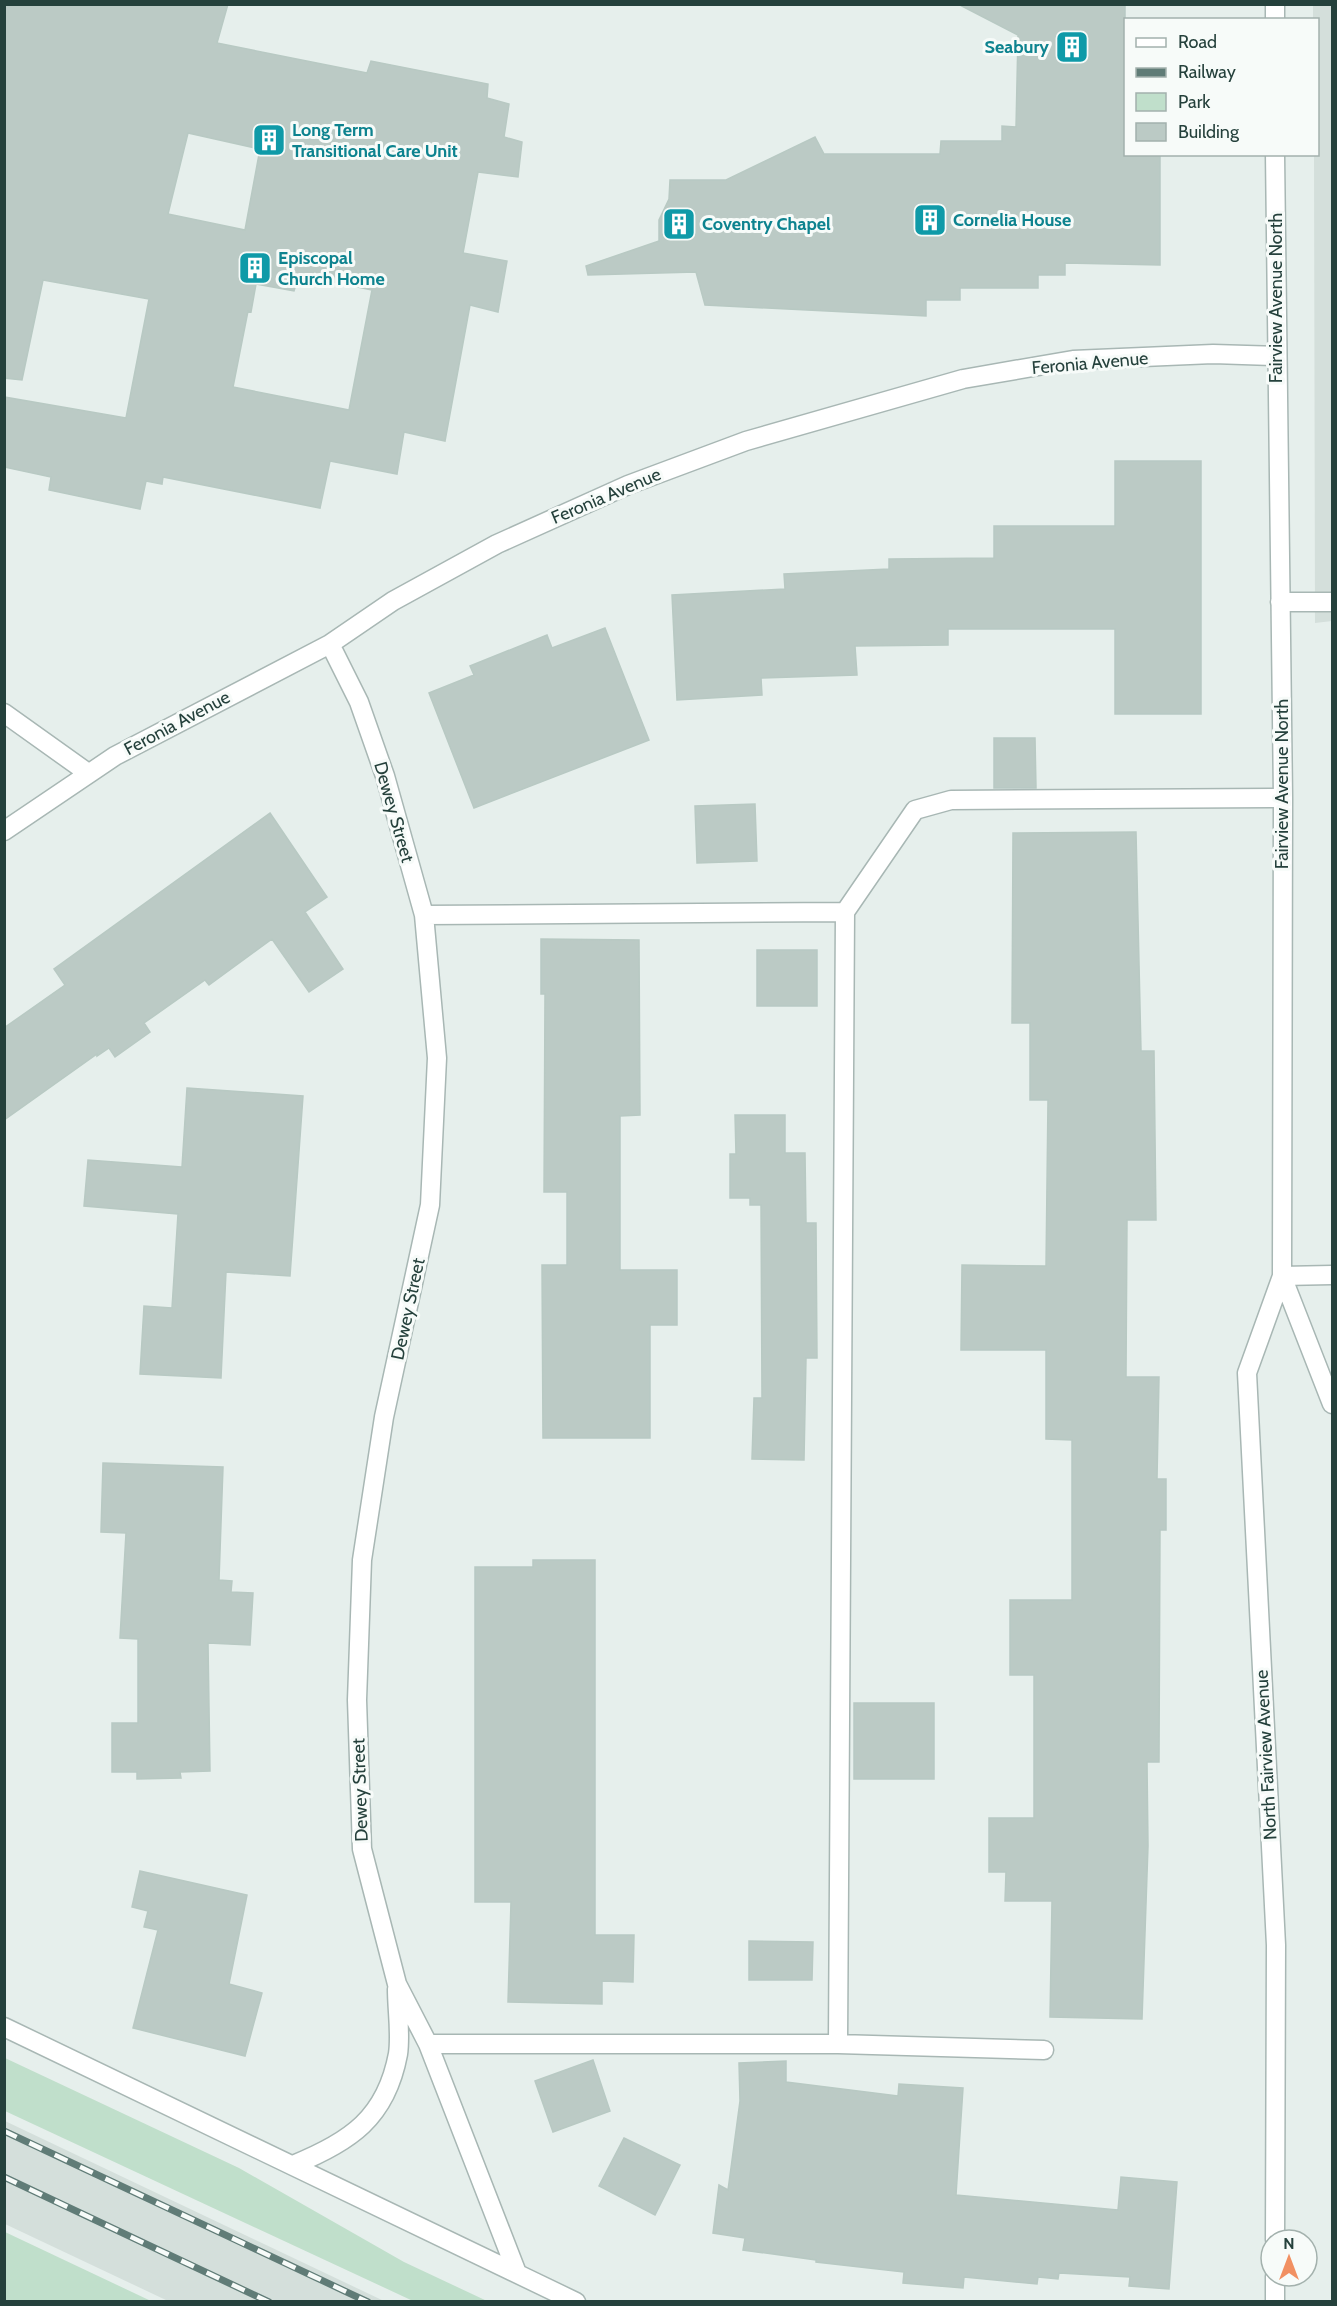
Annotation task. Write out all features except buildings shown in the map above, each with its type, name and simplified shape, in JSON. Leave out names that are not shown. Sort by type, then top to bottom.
[{"type":"street","name":"Fairview Avenue North","points":[[1275,156],[1283,798],[1282,1276],[1332,1404]]},
{"type":"street","name":"Feronia Avenue","points":[[4,831],[115,756],[330,644],[393,601],[497,544],[628,485],[746,441],[963,379],[1073,360],[1213,354],[1276,356]]},
{"type":"street","points":[[1280,603],[1332,603]]},
{"type":"street","name":"Dewey Street","points":[[330,644],[359,702],[385,776],[424,915],[437,1058],[430,1205],[384,1417],[362,1560],[358,1621],[357,1700],[362,1849],[397,1984],[428,2044],[517,2273]]},
{"type":"street","points":[[4,713],[88,773]]},
{"type":"street","points":[[838,2044],[845,912],[915,810],[951,800],[1283,798]]},
{"type":"street","points":[[424,915],[845,912]]},
{"type":"street","points":[[1282,1276],[1332,1275]]},
{"type":"street","name":"North Fairview Avenue","points":[[1275,2228],[1276,1945],[1246,1373],[1282,1276]]},
{"type":"street","name":"Dewey Street","points":[[293,2165],[328,2151],[356,2133],[384,2101],[398,2052],[397,1984]]},
{"type":"street","points":[[4,2027],[576,2301]]},
{"type":"street","points":[[428,2044],[838,2044],[1044,2050]]},
{"type":"shaded area","points":[[1313,5],[1332,5],[1332,621],[1315,623],[1314,156],[1319,156],[1319,18],[1313,18]]},
{"type":"shaded area","points":[[4,2121],[384,2301],[168,2301],[5,2224]]},
{"type":"green space","points":[[5,2058],[239,2168],[404,2262],[487,2301],[413,2301],[5,2111]]},
{"type":"green space","points":[[5,2232],[151,2301],[5,2301]]},
{"type":"railway","points":[[4,2131],[368,2302]]},
{"type":"railway","points":[[4,2177],[269,2302]]},
{"type":"place","name":"Seabury","points":[[1072,47]]},
{"type":"place","name":"Long Term Transitional Care Unit","points":[[269,140]]},
{"type":"place","name":"Cornelia House","points":[[930,220]]},
{"type":"place","name":"Coventry Chapel","points":[[679,224]]},
{"type":"place","name":"Episcopal Church Home","points":[[255,268]]}]
